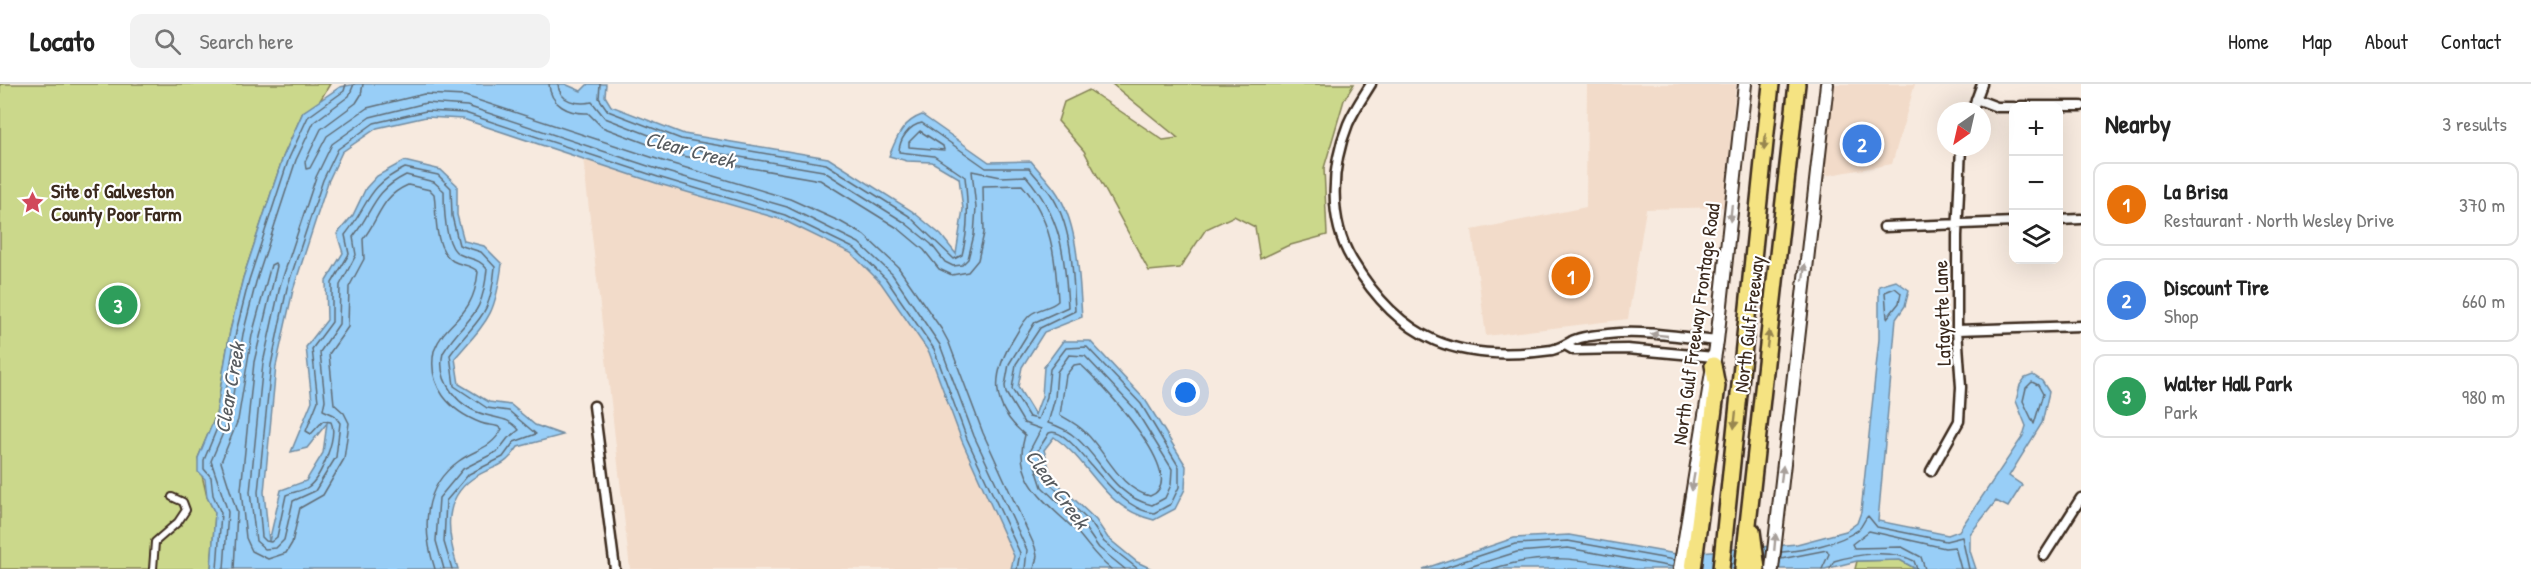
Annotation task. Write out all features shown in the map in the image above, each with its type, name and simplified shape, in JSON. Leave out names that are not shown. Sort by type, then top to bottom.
[{"type":"highway","name":"North Gulf Freeway","points":[[1720,569],[1771,84]]},
{"type":"highway","name":"North Gulf Freeway","points":[[1743,569],[1797,84]]},
{"type":"highway","points":[[1693,569],[1717,386],[1714,361]]},
{"type":"highway","points":[[1748,511],[1757,569]]},
{"type":"main road","name":"North Gulf Freeway Frontage Road","points":[[1680,569],[1717,341],[1745,84]]},
{"type":"main road","points":[[1772,569],[1827,84]]},
{"type":"street","points":[[1371,84],[1348,123],[1336,164],[1336,214],[1341,243],[1368,286],[1400,321],[1458,350],[1492,354],[1553,350],[1567,346],[1572,341],[1607,334],[1642,333],[1717,341]]},
{"type":"street","points":[[1975,102],[1982,84]]},
{"type":"street","points":[[1976,99],[1997,107],[2009,107]]},
{"type":"street","points":[[2063,106],[2081,106]]},
{"type":"street","name":"Lafayette Lane","points":[[1931,471],[1959,421],[1961,387],[1957,224],[1961,156]]},
{"type":"street","points":[[2063,220],[2081,219]]},
{"type":"street","points":[[1884,227],[2009,222]]},
{"type":"street","points":[[1958,330],[2081,326]]},
{"type":"street","points":[[1567,346],[1574,350],[1627,349],[1714,361]]},
{"type":"street","points":[[594,406],[615,569]]},
{"type":"street","points":[[153,569],[155,542],[178,522],[186,510],[183,502],[172,497]]},
{"type":"street","points":[[2044,556],[2078,508],[2081,498]]},
{"type":"shaded area","points":[[1587,84],[1736,84],[1724,207],[1646,209],[1628,319],[1486,336],[1472,230],[1586,207]]},
{"type":"shaded area","points":[[1834,84],[1915,84],[1892,164],[1824,176]]},
{"type":"shaded area","points":[[583,157],[644,179],[783,220],[817,234],[851,253],[881,283],[929,352],[962,441],[1014,556],[1011,569],[630,569]]},
{"type":"green space","points":[[0,84],[330,84],[318,104],[303,112],[283,157],[243,278],[230,331],[216,415],[198,458],[207,497],[215,513],[211,569],[0,569]]},
{"type":"green space","points":[[1112,84],[1354,84],[1344,100],[1324,168],[1327,235],[1287,246],[1260,259],[1255,227],[1234,216],[1206,229],[1180,268],[1149,271],[1084,151],[1058,121],[1064,102],[1089,90],[1163,140],[1178,138]]},
{"type":"green space","points":[[1900,560],[1916,569],[1855,569],[1857,561]]},
{"type":"water","name":"Clear Creek","points":[[356,84],[565,84],[581,91],[588,84],[606,84],[605,96],[611,106],[684,134],[828,158],[912,211],[941,235],[956,254],[963,209],[959,178],[932,162],[907,161],[889,156],[905,126],[922,115],[989,162],[1031,161],[1055,190],[1069,218],[1076,251],[1082,317],[1044,332],[1022,367],[1018,387],[1035,415],[1042,396],[1044,367],[1063,341],[1090,341],[1146,401],[1186,466],[1185,489],[1175,509],[1154,520],[1136,514],[1121,505],[1109,495],[1068,448],[1054,437],[1044,450],[1052,478],[1096,520],[1108,538],[1137,562],[1152,569],[1011,569],[1014,556],[962,441],[929,352],[881,283],[851,253],[783,220],[656,183],[463,119],[426,117],[377,128],[342,152],[328,182],[293,290],[276,366],[264,492],[269,542],[281,490],[306,481],[323,453],[327,423],[307,448],[291,452],[312,401],[306,347],[327,320],[326,281],[343,253],[337,234],[353,215],[366,188],[377,176],[404,161],[441,170],[457,185],[457,215],[464,241],[484,246],[502,264],[489,316],[455,358],[459,384],[489,402],[511,405],[535,425],[563,435],[518,447],[502,464],[479,474],[462,488],[455,498],[450,520],[452,545],[458,569],[211,569],[215,513],[207,497],[205,479],[198,472],[198,458],[216,415],[230,331],[243,278],[283,157],[303,112],[340,87]]},
{"type":"water","points":[[1896,281],[1909,290],[1905,306],[1896,319],[1878,521],[1948,535],[1959,531],[2023,436],[2026,426],[2016,401],[2020,385],[2025,378],[2033,375],[2042,381],[2049,392],[2042,423],[2009,476],[2022,485],[2008,507],[1996,501],[1970,534],[1970,551],[1976,569],[1916,569],[1900,560],[1857,561],[1825,569],[1423,569],[1514,538],[1569,535],[1676,554],[1797,544],[1846,531],[1857,523],[1861,512],[1879,339],[1879,286]]},
{"type":"place","name":"Discount Tire","points":[[1862,144]]},
{"type":"place","name":"Site of Galveston County Poor Farm","points":[[33,203]]},
{"type":"place","name":"La Brisa","points":[[1571,276]]},
{"type":"place","name":"Walter Hall Park","points":[[118,305]]}]
